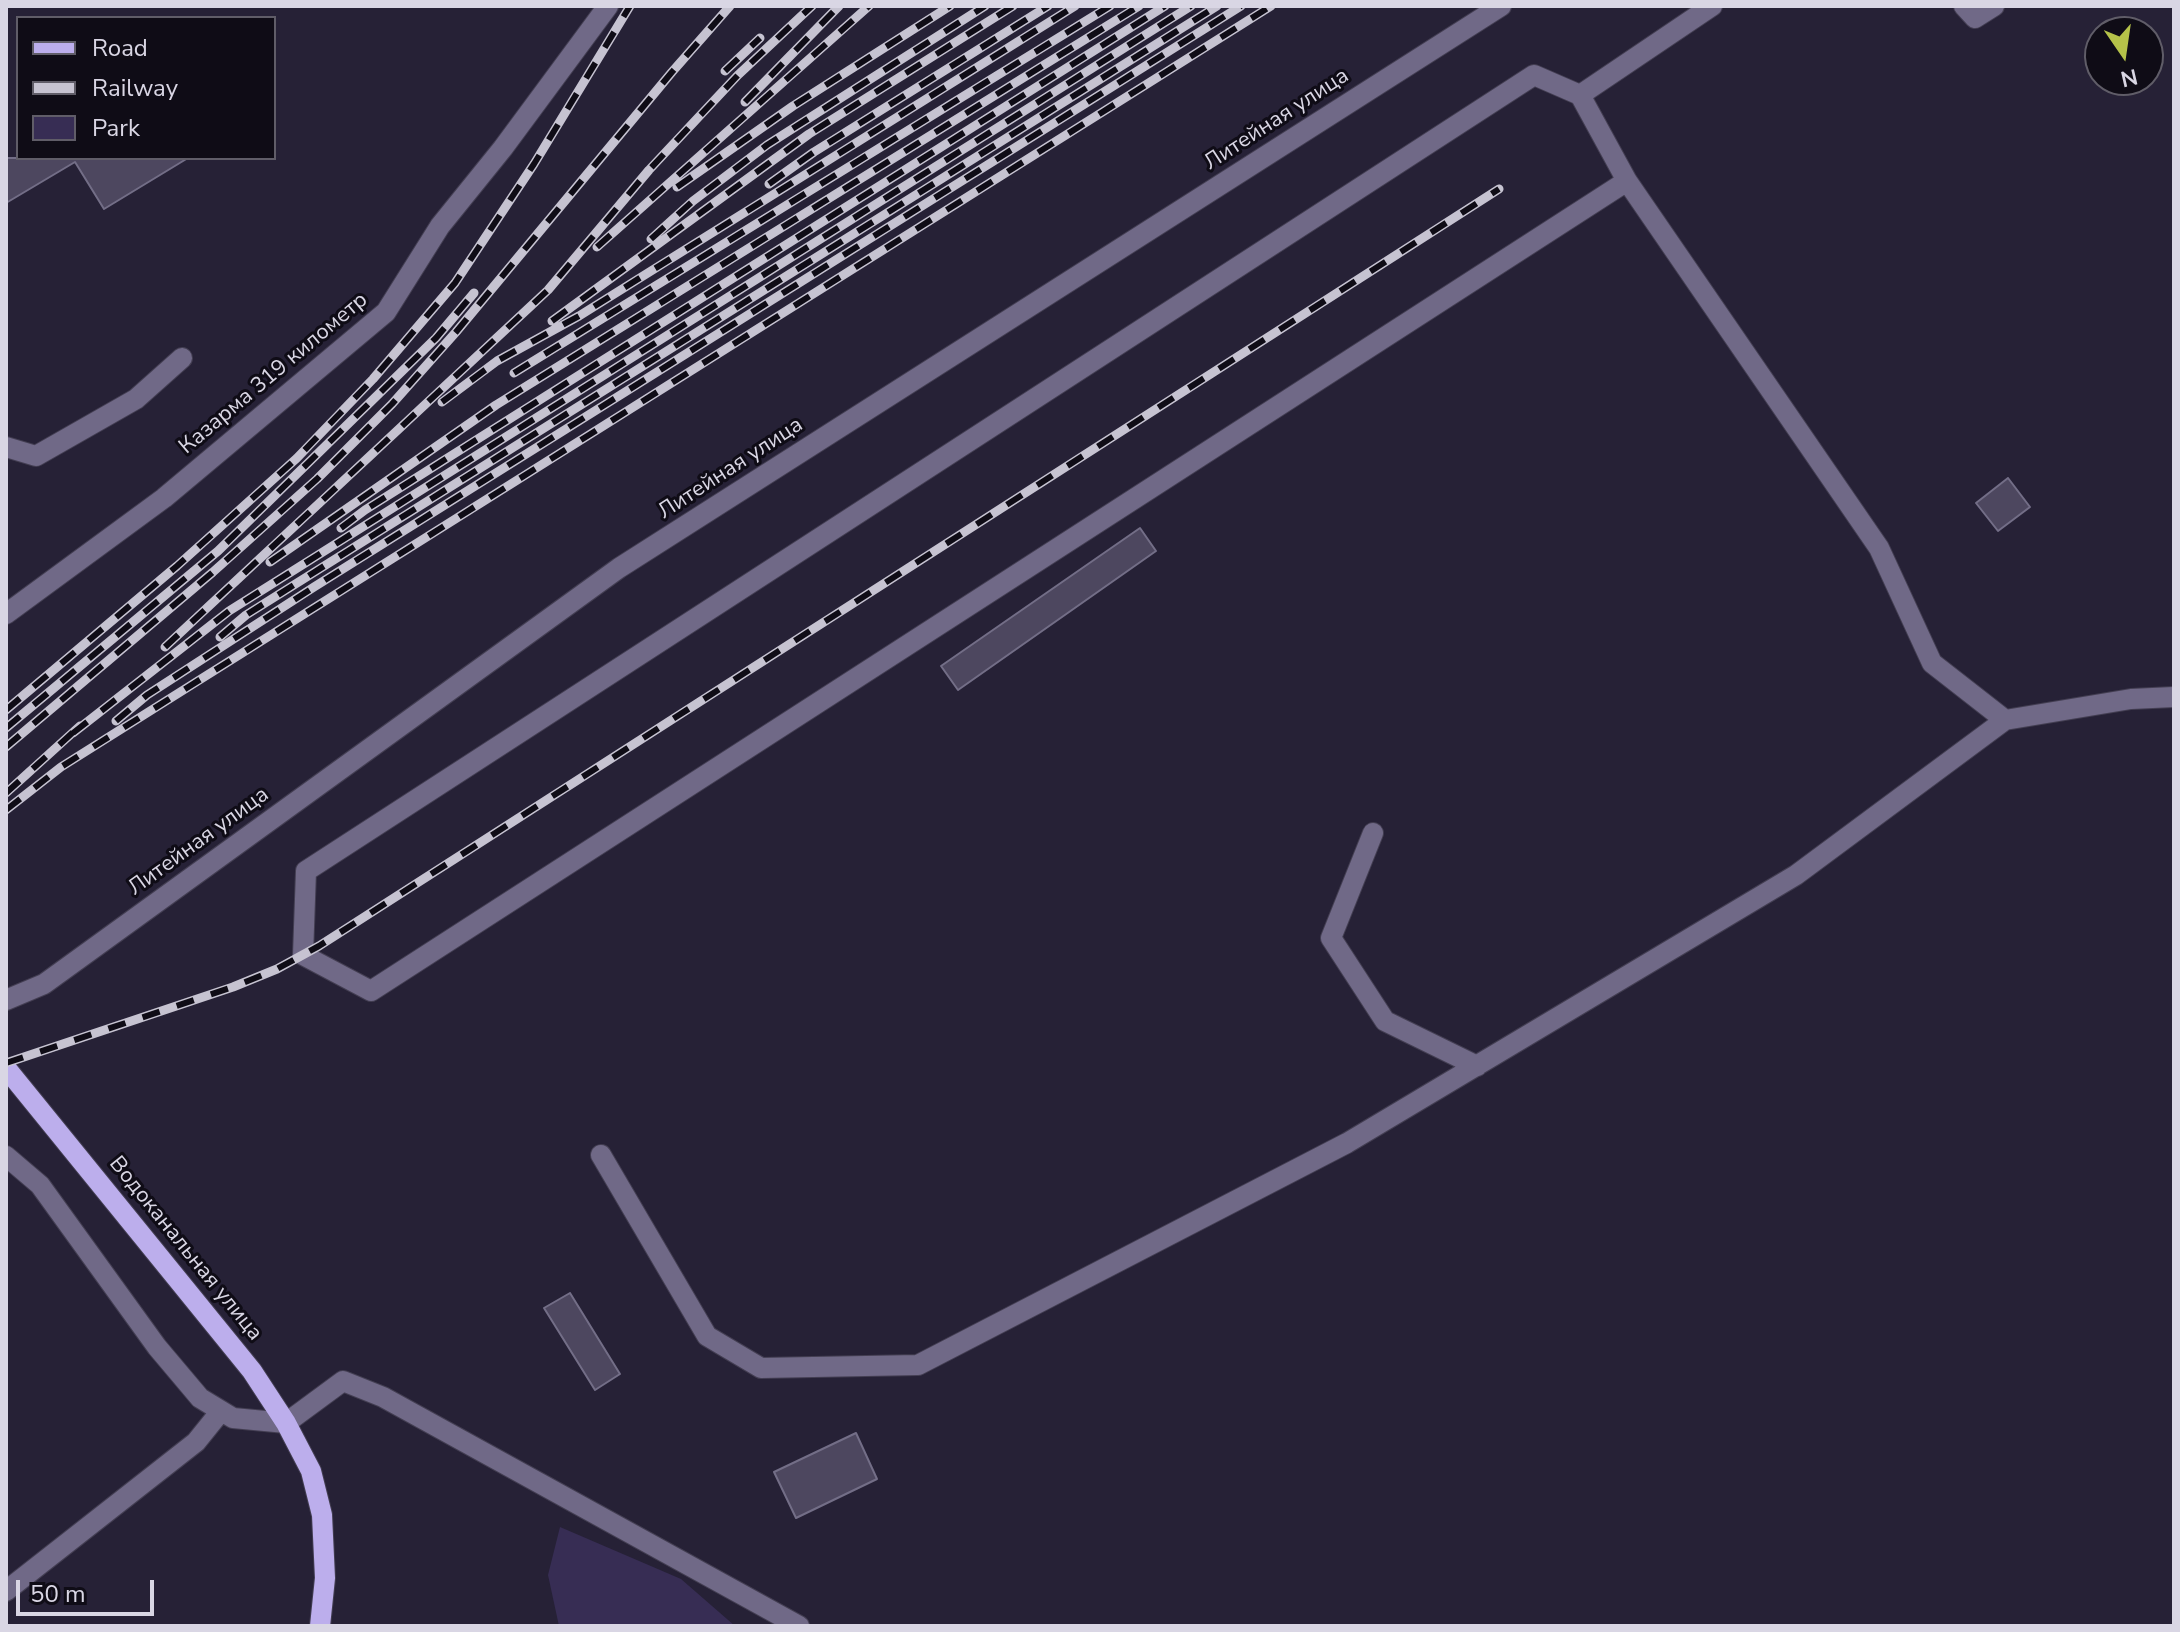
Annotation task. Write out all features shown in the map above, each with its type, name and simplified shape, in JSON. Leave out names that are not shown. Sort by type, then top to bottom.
[{"type":"main road","name":"Водоканальная улица","points":[[6,1068],[252,1371],[286,1423],[311,1471],[322,1515],[325,1578],[320,1626]]},
{"type":"lane","name":"Казарма 319 километр","points":[[6,614],[164,498],[386,312],[440,226],[503,148],[608,6]]},
{"type":"lane","name":"Литейная улица","points":[[6,1000],[44,984],[619,568],[1501,6]]},
{"type":"lane","points":[[1580,95],[1712,6]]},
{"type":"lane","points":[[1964,6],[1975,18],[1994,6]]},
{"type":"lane","points":[[1627,181],[371,991],[303,955],[306,871],[1534,75],[1580,95],[1627,181],[1879,548],[1932,663],[2005,720]]},
{"type":"lane","points":[[6,447],[36,456],[136,399],[182,358]]},
{"type":"lane","points":[[601,1155],[707,1336],[761,1368],[918,1365],[1347,1143],[1477,1066],[1796,875],[2005,720],[2131,699],[2174,697]]},
{"type":"lane","points":[[1373,833],[1331,938],[1385,1021],[1477,1066]]},
{"type":"lane","points":[[6,1156],[40,1185],[157,1347],[200,1398],[221,1411],[233,1418],[286,1423],[343,1381],[383,1397],[799,1626]]},
{"type":"lane","points":[[6,1591],[196,1442],[221,1411]]},
{"type":"green space","points":[[560,1527],[681,1579],[735,1626],[559,1626],[548,1575]]},
{"type":"building","points":[[6,158],[185,160],[104,209],[75,162],[6,203]]},
{"type":"building","points":[[2008,478],[2030,507],[1998,531],[1976,503]]},
{"type":"building","points":[[1140,528],[1156,551],[958,690],[941,666]]},
{"type":"building","points":[[570,1293],[620,1374],[595,1390],[544,1308]]},
{"type":"building","points":[[856,1433],[877,1479],[796,1518],[774,1472]]},
{"type":"railway","points":[[6,710],[177,566],[297,458],[373,379],[455,283],[534,164],[630,6]]},
{"type":"railway","points":[[6,747],[213,572],[317,479],[392,404],[730,6]]},
{"type":"railway","points":[[165,647],[548,290],[649,170],[738,75],[812,6]]},
{"type":"railway","points":[[745,102],[839,6]]},
{"type":"railway","points":[[597,247],[869,6]]},
{"type":"railway","points":[[677,187],[793,106],[950,6]]},
{"type":"railway","points":[[651,239],[693,201],[767,145],[985,6]]},
{"type":"railway","points":[[552,321],[809,134],[1013,6]]},
{"type":"railway","points":[[769,184],[814,152],[1048,6]]},
{"type":"railway","points":[[442,402],[497,361],[579,316],[1075,6]]},
{"type":"railway","points":[[514,373],[1110,6]]},
{"type":"railway","points":[[270,562],[496,405],[1139,6]]},
{"type":"railway","points":[[341,528],[1165,6]]},
{"type":"railway","points":[[73,733],[229,611],[1191,6]]},
{"type":"railway","points":[[220,637],[246,615],[1217,6]]},
{"type":"railway","points":[[116,721],[147,695],[314,587],[1241,6]]},
{"type":"railway","points":[[6,810],[61,767],[1271,6]]},
{"type":"railway","points":[[725,71],[760,38]]},
{"type":"railway","points":[[6,1063],[233,987],[277,969],[319,946],[1499,189]]},
{"type":"railway","points":[[6,728],[218,551],[436,338],[474,293]]},
{"type":"railway","points":[[6,793],[80,726]]}]
